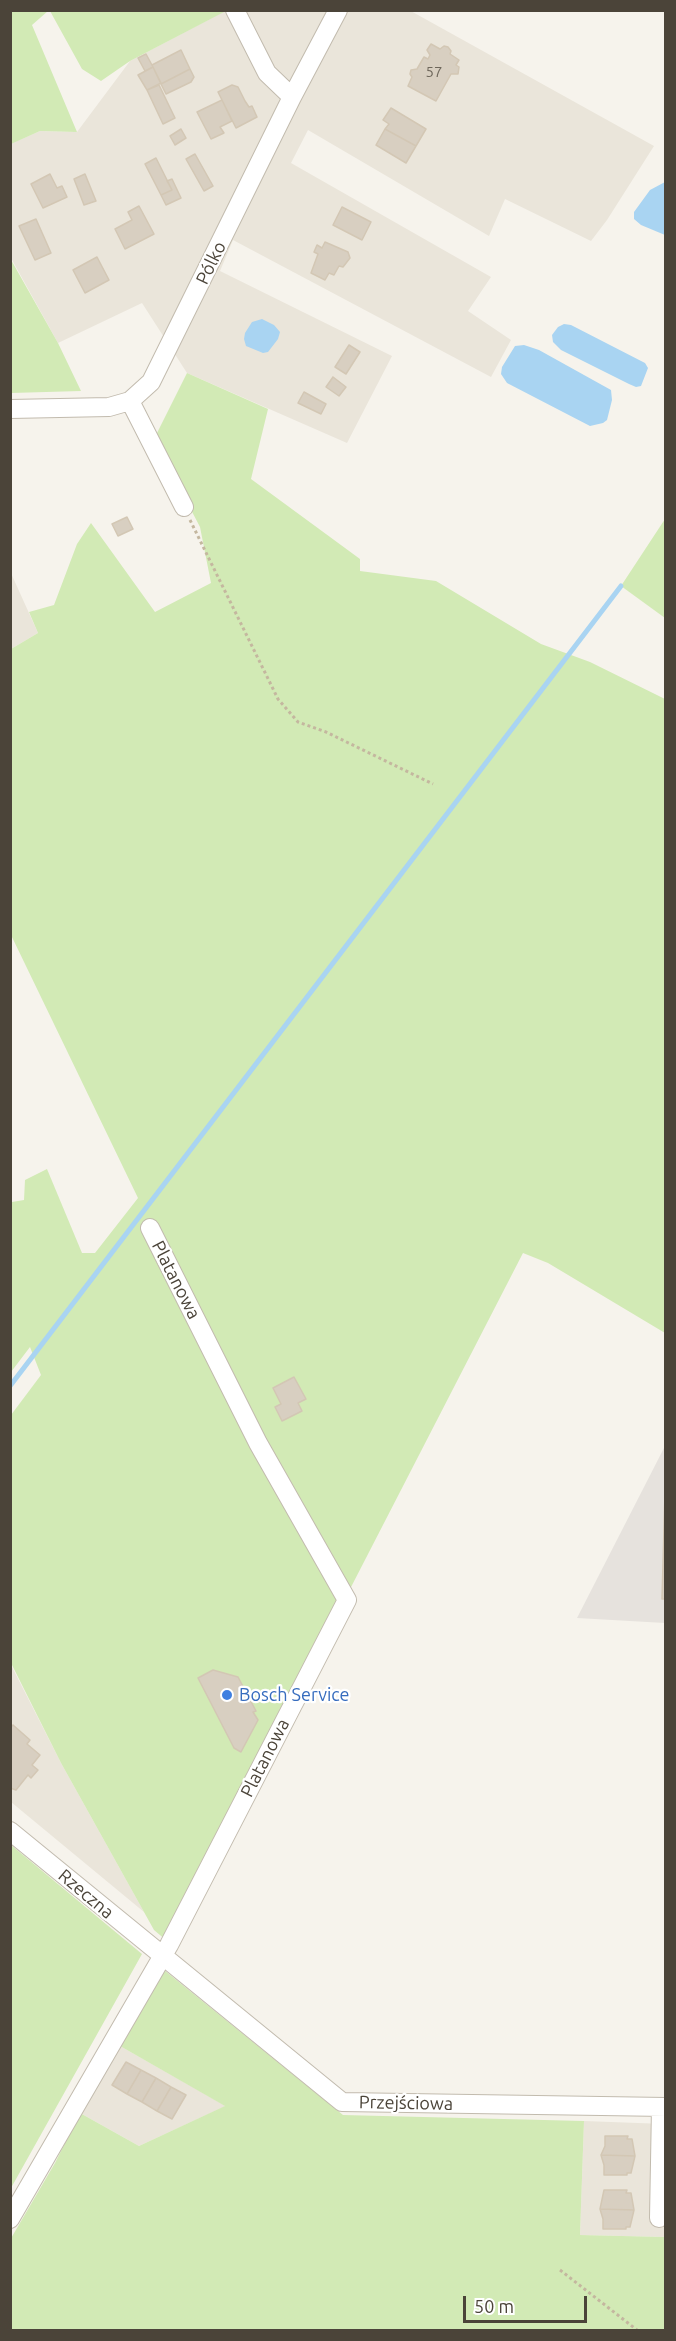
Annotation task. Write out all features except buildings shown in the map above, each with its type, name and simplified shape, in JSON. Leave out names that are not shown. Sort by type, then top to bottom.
[{"type":"street","points":[[235,10],[267,73],[292,97]]},
{"type":"street","name":"Pólko","points":[[130,401],[151,382],[159,370],[292,97],[338,10]]},
{"type":"street","points":[[10,409],[109,407],[130,401],[184,507]]},
{"type":"street","name":"Platanowa","points":[[10,2218],[161,1957],[347,1600],[258,1443],[150,1228]]},
{"type":"street","name":"Rzeczna","points":[[10,1832],[161,1957]]},
{"type":"street","name":"Przejściowa","points":[[161,1957],[342,2102],[663,2107]]},
{"type":"street","points":[[659,2218],[663,2107]]},
{"type":"path","points":[[184,507],[278,699],[298,722],[326,732],[433,784]]},
{"type":"path","points":[[560,2270],[637,2331]]},
{"type":"shaded area","points":[[409,10],[654,146],[591,241],[505,199],[489,236],[308,130],[291,163],[491,277],[468,311],[511,340],[491,377],[233,240],[220,271],[392,356],[347,443],[187,373],[142,303],[58,343],[11,258],[10,144],[40,131],[77,132],[130,61],[223,11]]},
{"type":"shaded area","points":[[10,571],[38,633],[11,649],[10,649]]},
{"type":"shaded area","points":[[665,1446],[665,1623],[577,1618]]},
{"type":"shaded area","points":[[10,1663],[61,1763],[144,1912],[11,1802]]},
{"type":"shaded area","points":[[120,2046],[226,2106],[139,2146],[80,2113]]},
{"type":"shaded area","points":[[584,2121],[665,2124],[665,2237],[580,2235]]},
{"type":"green space","points":[[10,11],[48,11],[32,25],[77,132],[40,131],[11,144]]},
{"type":"green space","points":[[50,11],[223,11],[130,61],[101,81],[82,69]]},
{"type":"green space","points":[[10,258],[58,343],[81,391],[11,393]]},
{"type":"green space","points":[[187,373],[268,409],[251,479],[360,559],[360,571],[436,581],[541,644],[590,662],[665,699],[665,1333],[548,1263],[523,1253],[167,1941],[154,1930],[61,1763],[11,1663],[11,1415],[41,1375],[30,1347],[11,1372],[11,1199],[12,1202],[24,1200],[25,1180],[47,1169],[82,1253],[95,1253],[138,1198],[11,935],[11,649],[38,633],[29,612],[54,605],[77,544],[91,523],[155,612],[211,583],[200,527],[154,439]]},
{"type":"green space","points":[[665,519],[665,618],[621,586]]},
{"type":"green space","points":[[11,1845],[142,1954],[11,2188]]},
{"type":"green space","points":[[164,1970],[343,2115],[584,2121],[580,2235],[665,2237],[665,2330],[11,2330],[10,2240],[55,2163],[80,2113],[139,2146],[225,2106],[120,2046]]},
{"type":"water","points":[[665,182],[665,235],[641,225],[634,219],[634,212],[650,190]]},
{"type":"water","points":[[262,319],[274,325],[280,332],[278,339],[268,352],[263,353],[246,346],[244,339],[252,322]]},
{"type":"water","points":[[564,324],[571,325],[645,363],[648,368],[641,386],[636,387],[629,384],[561,350],[553,342],[552,335],[558,327]]},
{"type":"water","points":[[524,345],[539,350],[611,390],[612,400],[607,420],[590,426],[507,383],[501,374],[502,367],[515,346]]},
{"type":"waterway","points":[[10,1386],[621,586]]},
{"type":"place","name":"Bosch Service","points":[[227,1695]]}]
